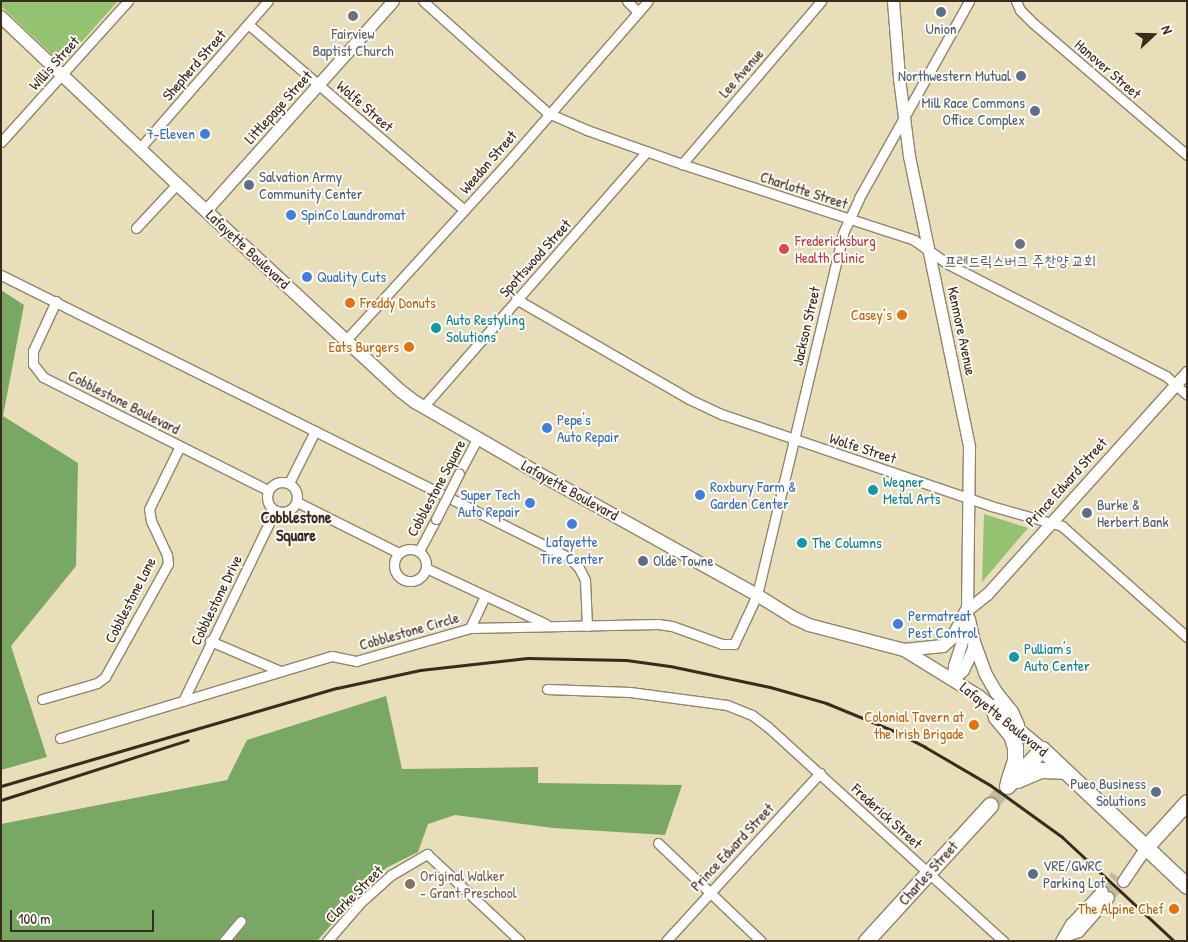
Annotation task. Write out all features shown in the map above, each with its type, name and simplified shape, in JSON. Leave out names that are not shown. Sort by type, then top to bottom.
[{"type":"main road","name":"Lafayette Boulevard","points":[[1,17],[177,184],[402,392],[423,407],[808,625],[904,650],[953,679],[1019,728],[1065,771],[1142,851],[1187,886]]},
{"type":"main road","points":[[904,650],[943,646],[953,637],[967,610]]},
{"type":"main road","points":[[974,642],[985,674],[1012,712],[1019,728]]},
{"type":"main road","points":[[993,707],[996,717],[1012,735],[1015,747],[1015,760],[1007,786]]},
{"type":"main road","points":[[1007,786],[1042,749]]},
{"type":"main road","points":[[1007,786],[1036,772],[1065,771]]},
{"type":"main road","points":[[1142,851],[1187,802]]},
{"type":"main road","name":"Charles Street","points":[[866,941],[990,805]]},
{"type":"street","name":"Willis Street","points":[[1,142],[128,1]]},
{"type":"street","name":"Shepherd Street","points":[[140,148],[268,1]]},
{"type":"street","name":"Littlepage Street","points":[[206,210],[392,1]]},
{"type":"street","name":"Charlotte Street","points":[[423,1],[548,113],[682,164],[914,240],[948,264],[1166,376],[1187,394]]},
{"type":"street","points":[[626,1],[638,12]]},
{"type":"street","name":"Weedon Street","points":[[346,340],[464,210],[648,1]]},
{"type":"street","name":"Lee Avenue","points":[[682,164],[821,1]]},
{"type":"street","name":"Kenmore Avenue","points":[[893,1],[903,120],[968,436],[967,610],[964,635],[954,665],[953,679]]},
{"type":"street","name":"Jackson Street","points":[[658,624],[672,626],[722,644],[734,644],[757,595],[833,271],[849,219],[969,1]]},
{"type":"street","name":"Hanover Street","points":[[1016,1],[1020,10],[1033,22],[1187,155]]},
{"type":"street","name":"Wolfe Street","points":[[248,24],[464,210]]},
{"type":"street","name":"Spottswood Street","points":[[423,407],[648,151]]},
{"type":"street","points":[[136,228],[177,184]]},
{"type":"street","points":[[1,274],[570,558],[580,568],[585,580],[587,626]]},
{"type":"street","name":"Wolfe Street","points":[[516,299],[706,408],[969,498],[1050,522],[1071,531],[1187,637]]},
{"type":"street","name":"Cobblestone Boulevard","points":[[56,302],[33,351],[33,364],[37,371],[51,381],[268,490]]},
{"type":"street","name":"Prince Edward Street","points":[[967,610],[987,594],[1187,372]]},
{"type":"street","points":[[289,483],[315,431]]},
{"type":"street","name":"Cobblestone Square","points":[[419,551],[478,438]]},
{"type":"street","name":"Cobblestone Lane","points":[[42,699],[97,683],[105,677],[168,564],[167,555],[151,521],[149,509],[180,446]]},
{"type":"street","points":[[275,483],[289,483],[297,493],[296,502],[290,510],[275,511],[266,499],[268,490],[275,483]]},
{"type":"street","points":[[296,502],[399,553]]},
{"type":"street","name":"Cobblestone Drive","points":[[183,702],[210,641],[275,511]]},
{"type":"street","points":[[408,549],[419,551],[425,559],[426,568],[420,578],[410,581],[404,580],[394,568],[396,558],[399,553],[408,549]]},
{"type":"street","points":[[426,568],[549,625]]},
{"type":"street","points":[[470,628],[484,596]]},
{"type":"street","name":"Kenmore Avenue","points":[[967,610],[974,642]]},
{"type":"street","name":"Cobblestone Circle","points":[[60,738],[332,656],[356,661],[470,628],[658,624]]},
{"type":"street","points":[[210,641],[280,671]]},
{"type":"street","points":[[953,679],[970,660],[974,642]]},
{"type":"street","name":"Frederick Street","points":[[547,689],[630,692],[727,705],[752,715],[820,773],[1003,941]]},
{"type":"street","name":"Prince Edward Street","points":[[666,941],[820,773]]},
{"type":"street","points":[[658,843],[761,941]]},
{"type":"street","points":[[1120,878],[1142,851]]},
{"type":"street","name":"Clarke Street","points":[[327,941],[360,904],[391,875],[427,854],[520,941]]},
{"type":"street","points":[[1063,938],[1078,931],[1105,894]]},
{"type":"street","points":[[224,941],[241,921]]},
{"type":"green space","points":[[1,1],[118,1],[62,64],[1,6]]},
{"type":"green space","points":[[1,290],[24,305],[3,416],[78,463],[76,566],[11,646],[47,757],[1,770]]},
{"type":"green space","points":[[984,514],[1028,528],[982,582]]},
{"type":"green space","points":[[386,696],[402,769],[538,767],[538,783],[682,785],[665,835],[553,828],[455,815],[428,824],[418,852],[386,868],[353,900],[317,941],[1,941],[1,824],[227,780],[247,740]]},
{"type":"tunnel","points":[[990,805],[1007,786]]},
{"type":"tunnel","points":[[1102,891],[1116,875]]},
{"type":"tunnel","points":[[1108,897],[1123,881]]},
{"type":"railway","points":[[1,786],[337,688],[420,670],[527,658],[626,660],[670,666],[770,687],[826,703],[894,731],[990,785],[1062,837],[1174,941]]},
{"type":"railway","points":[[1,800],[188,740]]},
{"type":"place","name":"Union","points":[[941,12]]},
{"type":"place","name":"Fairview Baptist Church","points":[[353,16]]},
{"type":"place","name":"Northwestern Mutual","points":[[1021,76]]},
{"type":"place","name":"Mill Race Commons Office Complex","points":[[1035,111]]},
{"type":"place","name":"7-Eleven","points":[[205,134]]},
{"type":"place","name":"Salvation Army Community Center","points":[[249,185]]},
{"type":"place","name":"SpinCo Laundromat","points":[[291,215]]},
{"type":"place","name":"프레드릭스버그 주찬양 교회","points":[[1020,244]]},
{"type":"place","name":"Fredericksburg Health Clinic","points":[[784,249]]},
{"type":"place","name":"Quality Cuts","points":[[307,277]]},
{"type":"place","name":"Freddy Donuts","points":[[350,303]]},
{"type":"place","name":"Casey’s","points":[[902,315]]},
{"type":"place","name":"Auto Restyling Solutions","points":[[436,328]]},
{"type":"place","name":"Eats Burgers","points":[[409,347]]},
{"type":"place","name":"Pepe's Auto Repair","points":[[547,428]]},
{"type":"place","name":"Wegner Metal Arts","points":[[873,490]]},
{"type":"place","name":"Roxbury Farm & Garden Center","points":[[700,495]]},
{"type":"place","name":"Super Tech Auto Repair","points":[[530,503]]},
{"type":"place","name":"Burke & Herbert Bank","points":[[1087,513]]},
{"type":"place","name":"Lafayette Tire Center","points":[[572,524]]},
{"type":"place","name":"The Columns","points":[[802,543]]},
{"type":"place","name":"Olde Towne","points":[[643,561]]},
{"type":"place","name":"Permatreat Pest Control","points":[[898,624]]},
{"type":"place","name":"Pulliam's Auto Center","points":[[1014,657]]},
{"type":"place","name":"Colonial Tavern at the Irish Brigade","points":[[974,725]]},
{"type":"place","name":"Pueo Business Solutions","points":[[1156,792]]},
{"type":"place","name":"VRE/GWRC Parking Lot","points":[[1033,874]]},
{"type":"place","name":"Original Walker - Grant Preschool","points":[[410,884]]},
{"type":"place","name":"The Alpine Chef","points":[[1174,909]]},
{"type":"district","name":"Cobblestone Square","points":[[296,526]]}]
